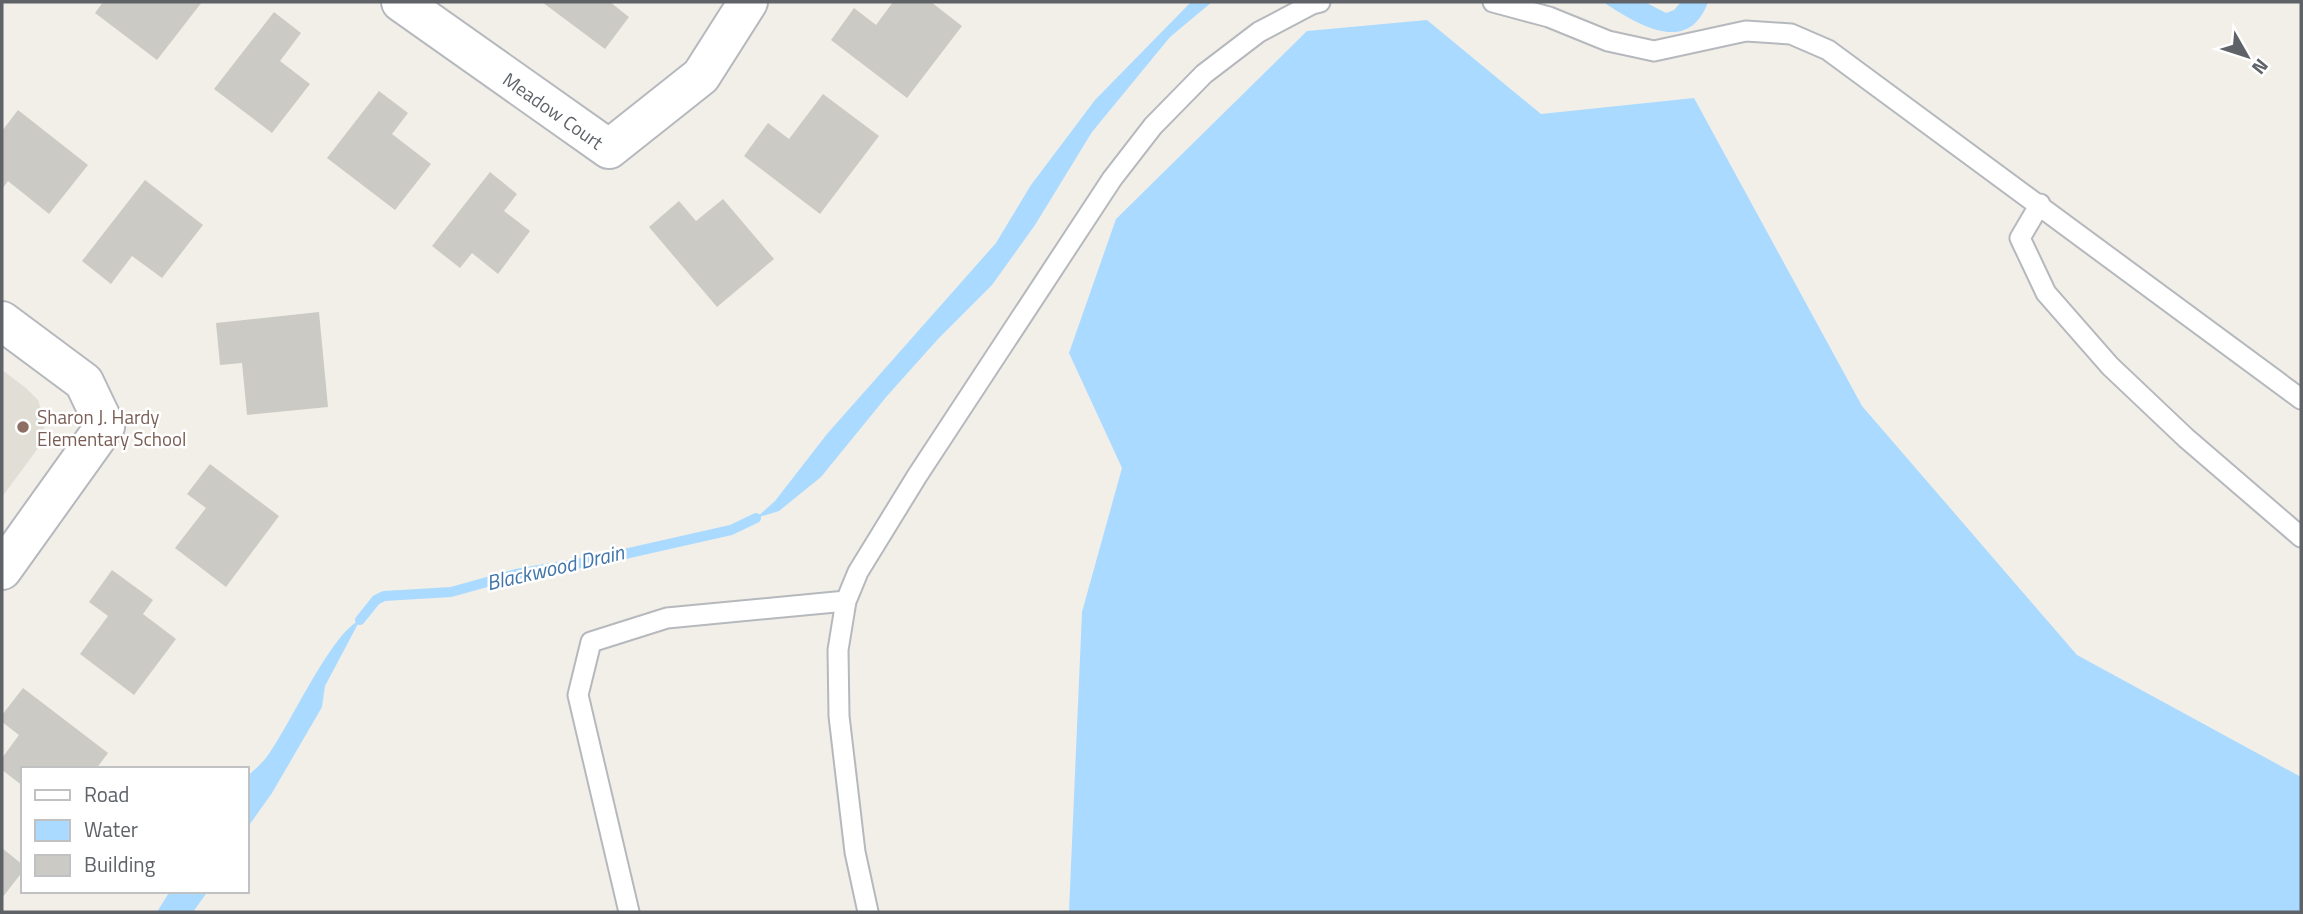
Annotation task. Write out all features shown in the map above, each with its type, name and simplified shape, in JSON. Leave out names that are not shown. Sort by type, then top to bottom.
[{"type":"street","name":"Meadow Court","points":[[401,2],[609,149],[701,76],[748,2]]},
{"type":"street","points":[[2,321],[84,382],[105,426],[2,570]]},
{"type":"lane","points":[[868,912],[855,852],[839,716],[838,650],[846,601],[858,572],[916,476],[1112,179],[1153,126],[1203,74],[1259,32],[1320,2]]},
{"type":"lane","points":[[1493,2],[1549,18],[1608,41],[1654,51],[1746,31],[1791,34],[1828,50],[2301,399]]},
{"type":"lane","points":[[2040,204],[2020,238],[2046,293],[2110,366],[2186,438],[2301,537]]},
{"type":"lane","points":[[629,912],[578,695],[591,642],[667,618],[846,601]]},
{"type":"shaded area","name":"Sharon J. Hardy Elementary School","points":[[2,370],[38,400],[44,418],[44,436],[2,497]]},
{"type":"water","points":[[1191,2],[1212,2],[1170,37],[1092,132],[1035,225],[992,285],[938,339],[887,396],[821,477],[779,511],[756,518],[775,501],[827,434],[996,243],[1031,185],[1095,100]]},
{"type":"water","points":[[1603,2],[1645,2],[1666,13],[1674,10],[1681,2],[1708,2],[1699,19],[1688,28],[1675,32],[1646,26]]},
{"type":"water","points":[[1427,20],[1541,114],[1694,98],[1862,406],[2077,655],[2301,777],[2301,912],[1069,912],[1082,612],[1122,468],[1069,353],[1116,219],[1307,31]]},
{"type":"water","points":[[360,620],[325,686],[322,707],[272,793],[248,827],[248,776],[266,758],[323,662],[348,629]]},
{"type":"water","points":[[169,893],[207,893],[193,912],[157,912]]},
{"type":"building","points":[[103,2],[202,2],[157,60],[95,13]]},
{"type":"building","points":[[542,2],[610,2],[629,17],[605,49]]},
{"type":"building","points":[[893,2],[931,2],[962,26],[907,98],[831,40],[854,8],[876,25]]},
{"type":"building","points":[[274,12],[301,33],[280,61],[310,84],[272,133],[214,89]]},
{"type":"building","points":[[379,91],[408,113],[392,134],[431,164],[395,210],[327,158]]},
{"type":"building","points":[[823,94],[879,136],[820,214],[744,156],[768,123],[789,139]]},
{"type":"building","points":[[18,110],[88,165],[49,214],[8,181],[2,189],[2,131]]},
{"type":"building","points":[[490,172],[517,194],[504,211],[530,231],[498,274],[472,253],[460,268],[432,246]]},
{"type":"building","points":[[145,180],[203,225],[162,278],[132,256],[111,284],[82,261]]},
{"type":"building","points":[[723,199],[774,259],[717,307],[649,227],[679,201],[696,221]]},
{"type":"building","points":[[319,312],[328,407],[247,415],[242,363],[220,365],[216,323]]},
{"type":"building","points":[[210,464],[279,516],[226,587],[175,548],[206,508],[187,494]]},
{"type":"building","points":[[112,570],[153,600],[143,614],[176,639],[134,695],[80,654],[108,616],[89,602]]},
{"type":"building","points":[[23,688],[108,753],[98,767],[21,767],[21,784],[2,770],[2,758],[19,735],[2,722],[2,715]]},
{"type":"building","points":[[2,848],[21,863],[21,874],[2,898]]},
{"type":"waterway","name":"Blackwood Drain","points":[[360,620],[376,600],[384,596],[451,592],[516,574],[598,560],[731,530],[756,518]]},
{"type":"place","name":"Sharon J. Hardy Elementary School","points":[[23,427]]}]
